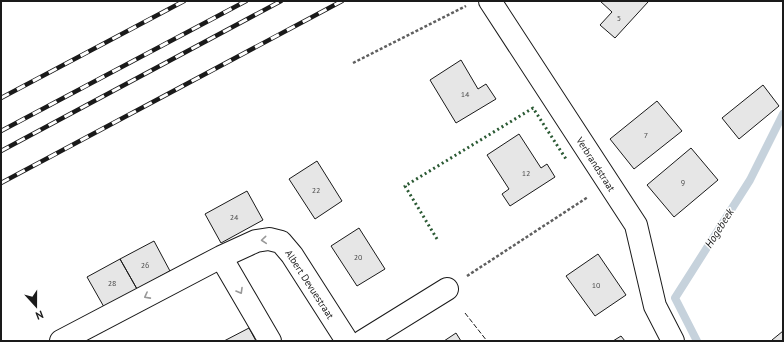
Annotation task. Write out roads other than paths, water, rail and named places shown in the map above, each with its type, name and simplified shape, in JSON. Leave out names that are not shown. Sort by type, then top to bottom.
[{"type":"street","name":"Verbrandstraat","points":[[490,1],[636,225],[655,306],[673,341]]},
{"type":"street","name":"Albert Devuestraat","points":[[61,341],[221,257],[256,241],[269,239],[281,242],[292,255],[347,341]]},
{"type":"street","points":[[221,257],[270,341]]},
{"type":"street","points":[[364,341],[446,289]]},
{"type":"waterway","name":"Hogebeek","points":[[697,341],[675,298],[750,180],[783,114]]},
{"type":"railway","points":[[1,98],[184,1]]},
{"type":"railway","points":[[1,131],[246,1]]},
{"type":"railway","points":[[1,151],[281,1]]},
{"type":"railway","points":[[1,183],[342,1]]}]
